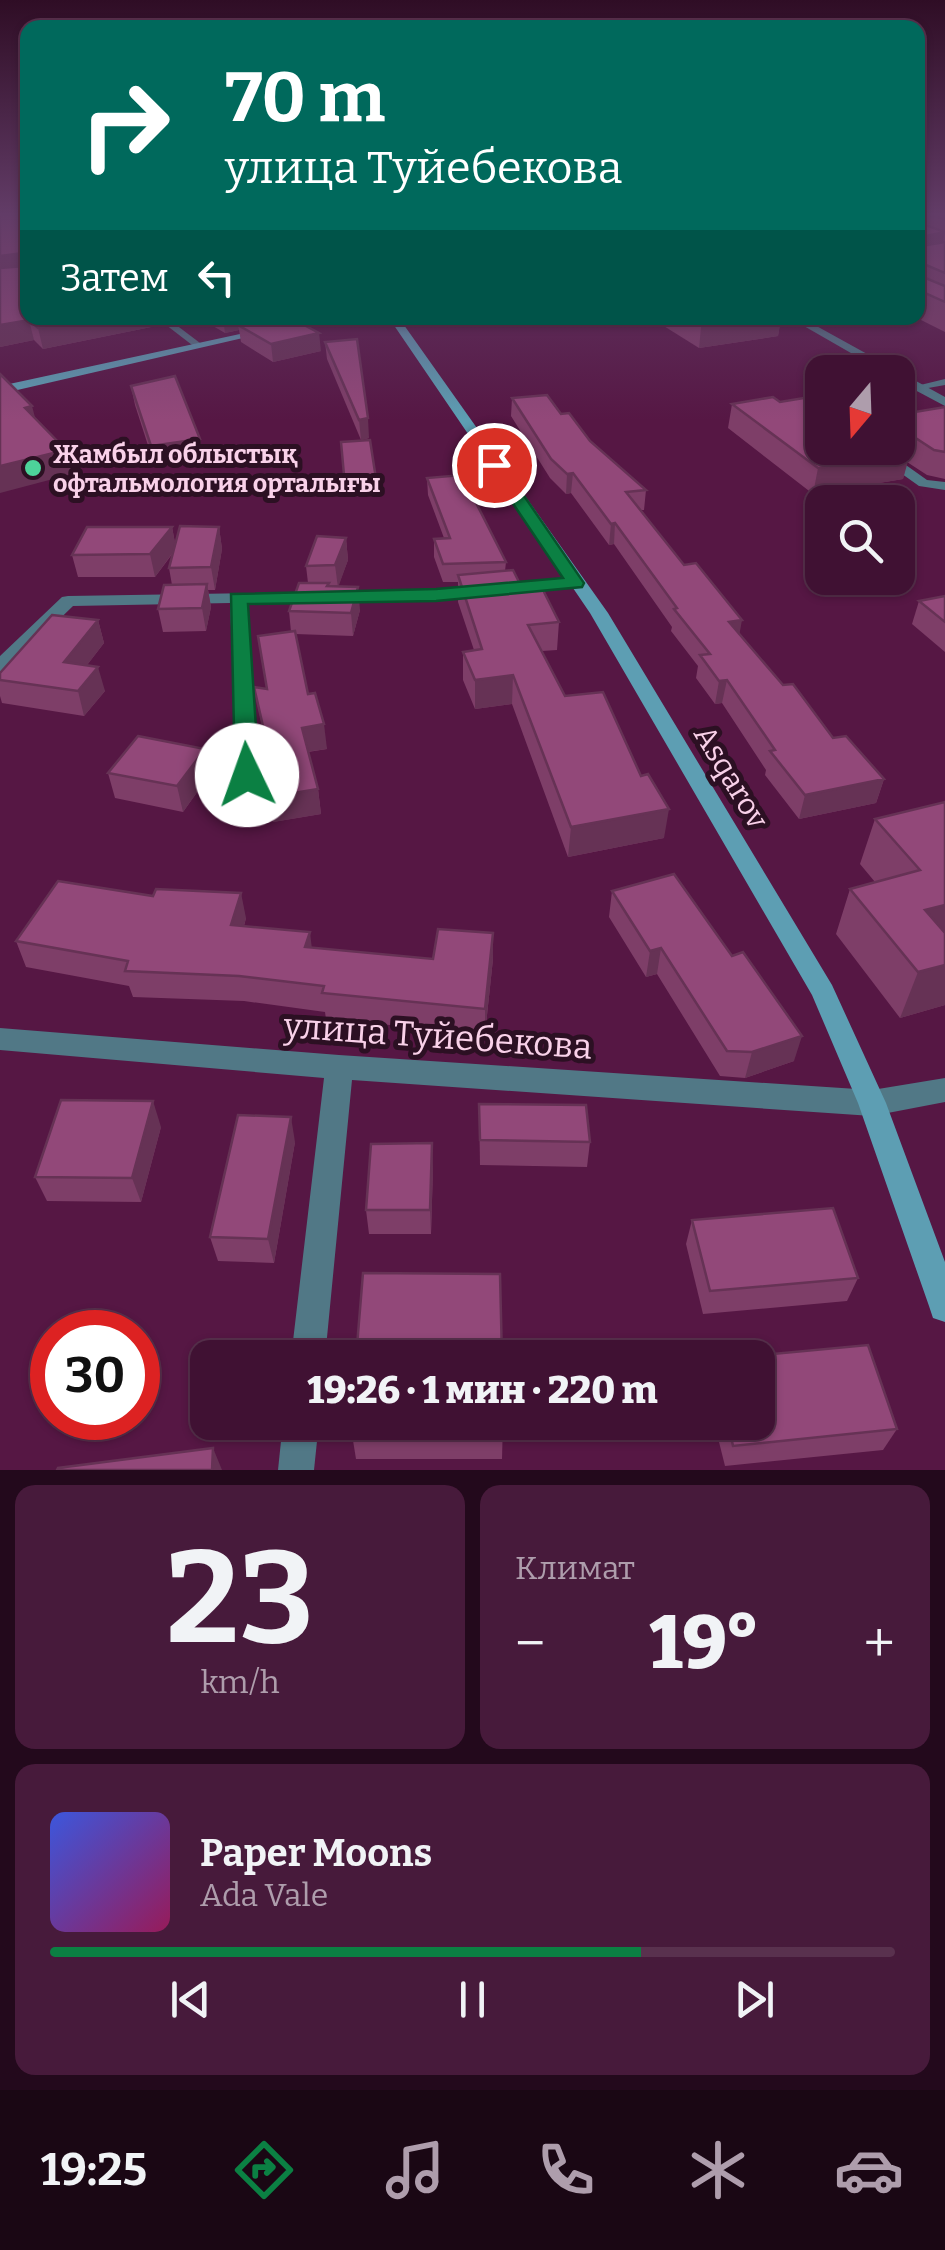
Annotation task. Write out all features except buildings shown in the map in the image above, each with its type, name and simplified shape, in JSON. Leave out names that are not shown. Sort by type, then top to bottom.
[{"type":"main road","points":[[5,389],[293,325]]},
{"type":"main road","name":"Asqarov","points":[[399,325],[599,613],[823,992],[872,1103],[945,1306]]},
{"type":"street","points":[[808,325],[861,355]]},
{"type":"street","points":[[0,376],[5,389]]},
{"type":"street","points":[[917,387],[945,402]]},
{"type":"street","points":[[0,666],[68,601],[436,595],[575,583]]},
{"type":"street","points":[[238,598],[247,775]]},
{"type":"street","name":"улица Туйебекова","points":[[0,1038],[339,1067],[872,1103],[945,1090]]},
{"type":"street","points":[[310,1340],[339,1067]]},
{"type":"street","points":[[296,1470],[299,1440]]},
{"type":"lane","points":[[172,325],[200,346]]},
{"type":"lane","points":[[917,387],[945,382]]},
{"type":"lane","points":[[897,465],[923,482],[945,486]]},
{"type":"place","name":"Жамбыл облыстық офтальмология орталығы","points":[[33,468]]},
{"type":"route","points":[[247,775],[238,598],[436,595],[575,583],[494,465]]}]
